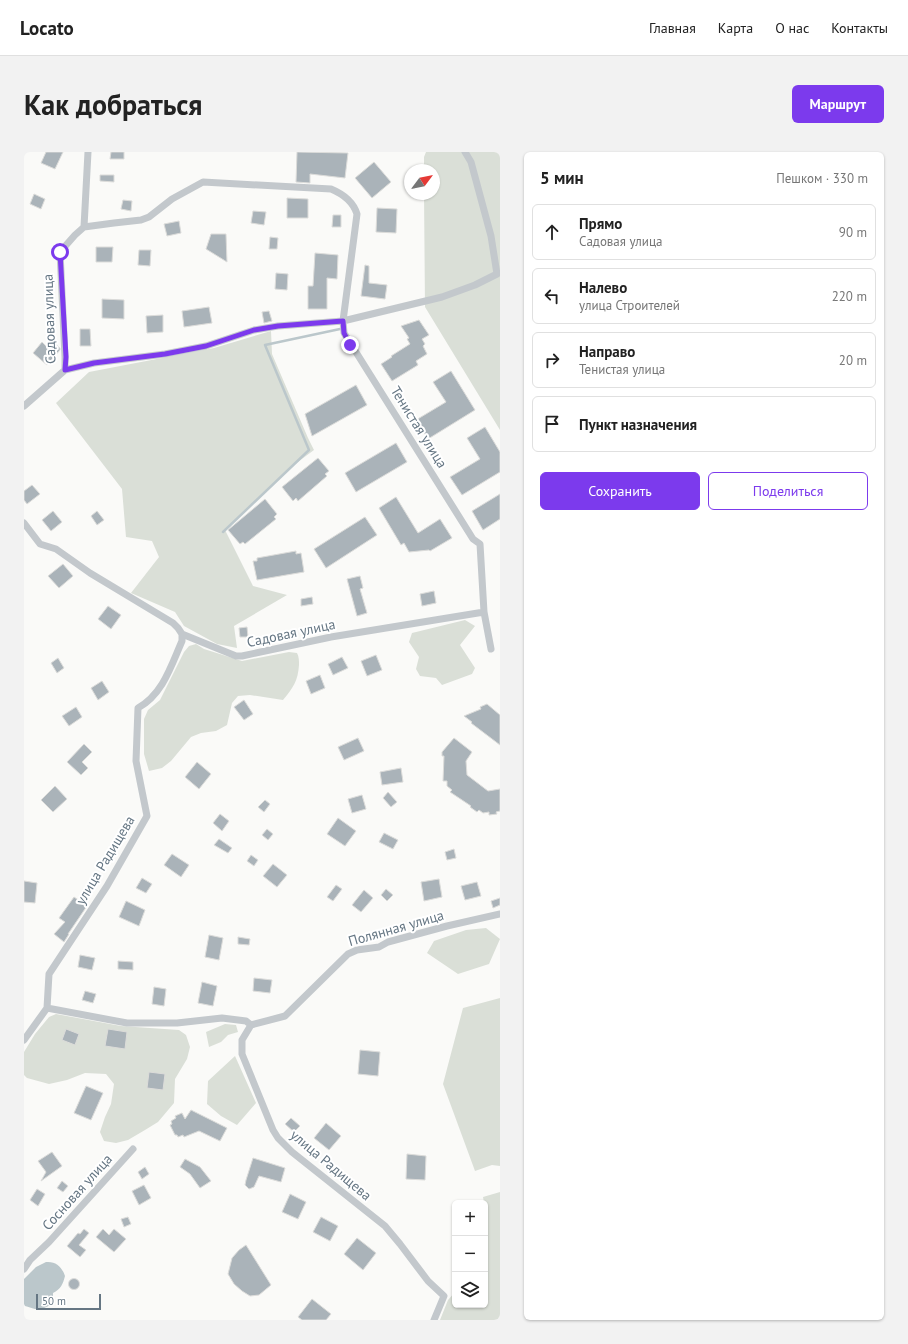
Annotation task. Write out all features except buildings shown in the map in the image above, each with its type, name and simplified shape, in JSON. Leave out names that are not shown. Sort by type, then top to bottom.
[{"type":"street","points":[[88,152],[84,227],[114,222],[141,220],[149,217],[172,199],[203,182],[330,189],[345,196],[355,208],[357,214],[343,321]]},
{"type":"street","points":[[65,370],[94,363],[165,354],[206,346],[254,330],[278,326],[343,321],[442,297],[475,285],[498,274],[492,236],[471,162],[465,152]]},
{"type":"street","name":"Садовая улица","points":[[24,406],[65,370],[66,357],[60,252],[84,227]]},
{"type":"street","name":"Тенистая улица","points":[[343,321],[344,333],[348,341],[364,363],[473,539],[480,544],[484,612]]},
{"type":"street","name":"Садовая улица","points":[[24,523],[40,544],[60,551],[90,573],[174,623],[182,634],[236,656],[484,612]]},
{"type":"street","points":[[484,612],[491,649]]},
{"type":"street","name":"улица Радищева","points":[[47,1008],[49,974],[107,886],[146,816],[136,762],[138,708],[155,696],[163,684],[182,642],[182,634]]},
{"type":"street","name":"Полянная улица","points":[[251,1025],[285,1016],[348,954],[357,950],[379,948],[388,942],[447,926],[500,914]]},
{"type":"street","points":[[24,1040],[47,1008],[127,1022],[177,1023],[222,1018],[246,1021],[251,1025]]},
{"type":"street","name":"улица Радищева","points":[[251,1025],[242,1040],[242,1054],[273,1130],[278,1138],[292,1152],[384,1226],[400,1244],[428,1281],[444,1296],[434,1320]]},
{"type":"street","name":"Сосновая улица","points":[[24,1269],[30,1260],[49,1242],[133,1149]]},
{"type":"shaded area","points":[[426,152],[500,152],[500,430],[425,307],[424,200],[440,200],[440,164],[424,164]]},
{"type":"shaded area","points":[[271,331],[272,354],[314,450],[291,467],[225,530],[253,586],[287,595],[234,626],[237,648],[217,644],[184,626],[175,612],[131,593],[159,557],[152,541],[126,537],[122,489],[56,403],[89,372],[214,348]]},
{"type":"shaded area","points":[[465,620],[475,626],[460,645],[475,668],[472,674],[442,685],[436,678],[420,676],[416,669],[419,657],[409,642],[412,633]]},
{"type":"shaded area","points":[[196,644],[204,649],[242,661],[289,652],[297,653],[299,665],[296,680],[283,700],[250,695],[238,696],[232,703],[227,725],[216,731],[201,733],[191,737],[171,761],[162,768],[149,771],[144,754],[144,719],[148,710],[160,700],[184,652],[189,646]]},
{"type":"shaded area","points":[[486,928],[500,939],[489,964],[458,974],[427,953],[434,941],[466,930]]},
{"type":"shaded area","points":[[500,998],[500,1166],[492,1165],[475,1171],[443,1084],[463,1008]]},
{"type":"shaded area","points":[[56,1014],[121,1026],[179,1030],[186,1035],[190,1047],[187,1059],[175,1079],[174,1103],[158,1122],[128,1140],[116,1143],[104,1141],[100,1132],[111,1104],[114,1084],[106,1074],[85,1073],[67,1080],[49,1084],[27,1078],[24,1075],[24,1052],[35,1034],[49,1017]]},
{"type":"shaded area","points":[[225,1024],[236,1025],[238,1032],[228,1035],[221,1042],[209,1047],[206,1032]]},
{"type":"shaded area","points":[[235,1056],[256,1103],[237,1125],[221,1116],[207,1104],[208,1081]]},
{"type":"shaded area","points":[[500,1192],[500,1320],[440,1320],[448,1300],[452,1295],[452,1308],[488,1308],[488,1200],[484,1200],[483,1197]]},
{"type":"shaded area","points":[[46,1262],[53,1262],[58,1265],[65,1276],[61,1286],[53,1293],[54,1303],[40,1309],[25,1306],[24,1279],[36,1267]]},
{"type":"waterway","points":[[223,532],[309,450],[265,345],[340,329]]},
{"type":"route","points":[[60,252],[66,357],[65,370],[94,363],[165,354],[206,346],[254,330],[278,326],[343,321],[344,333],[350,345]]}]
